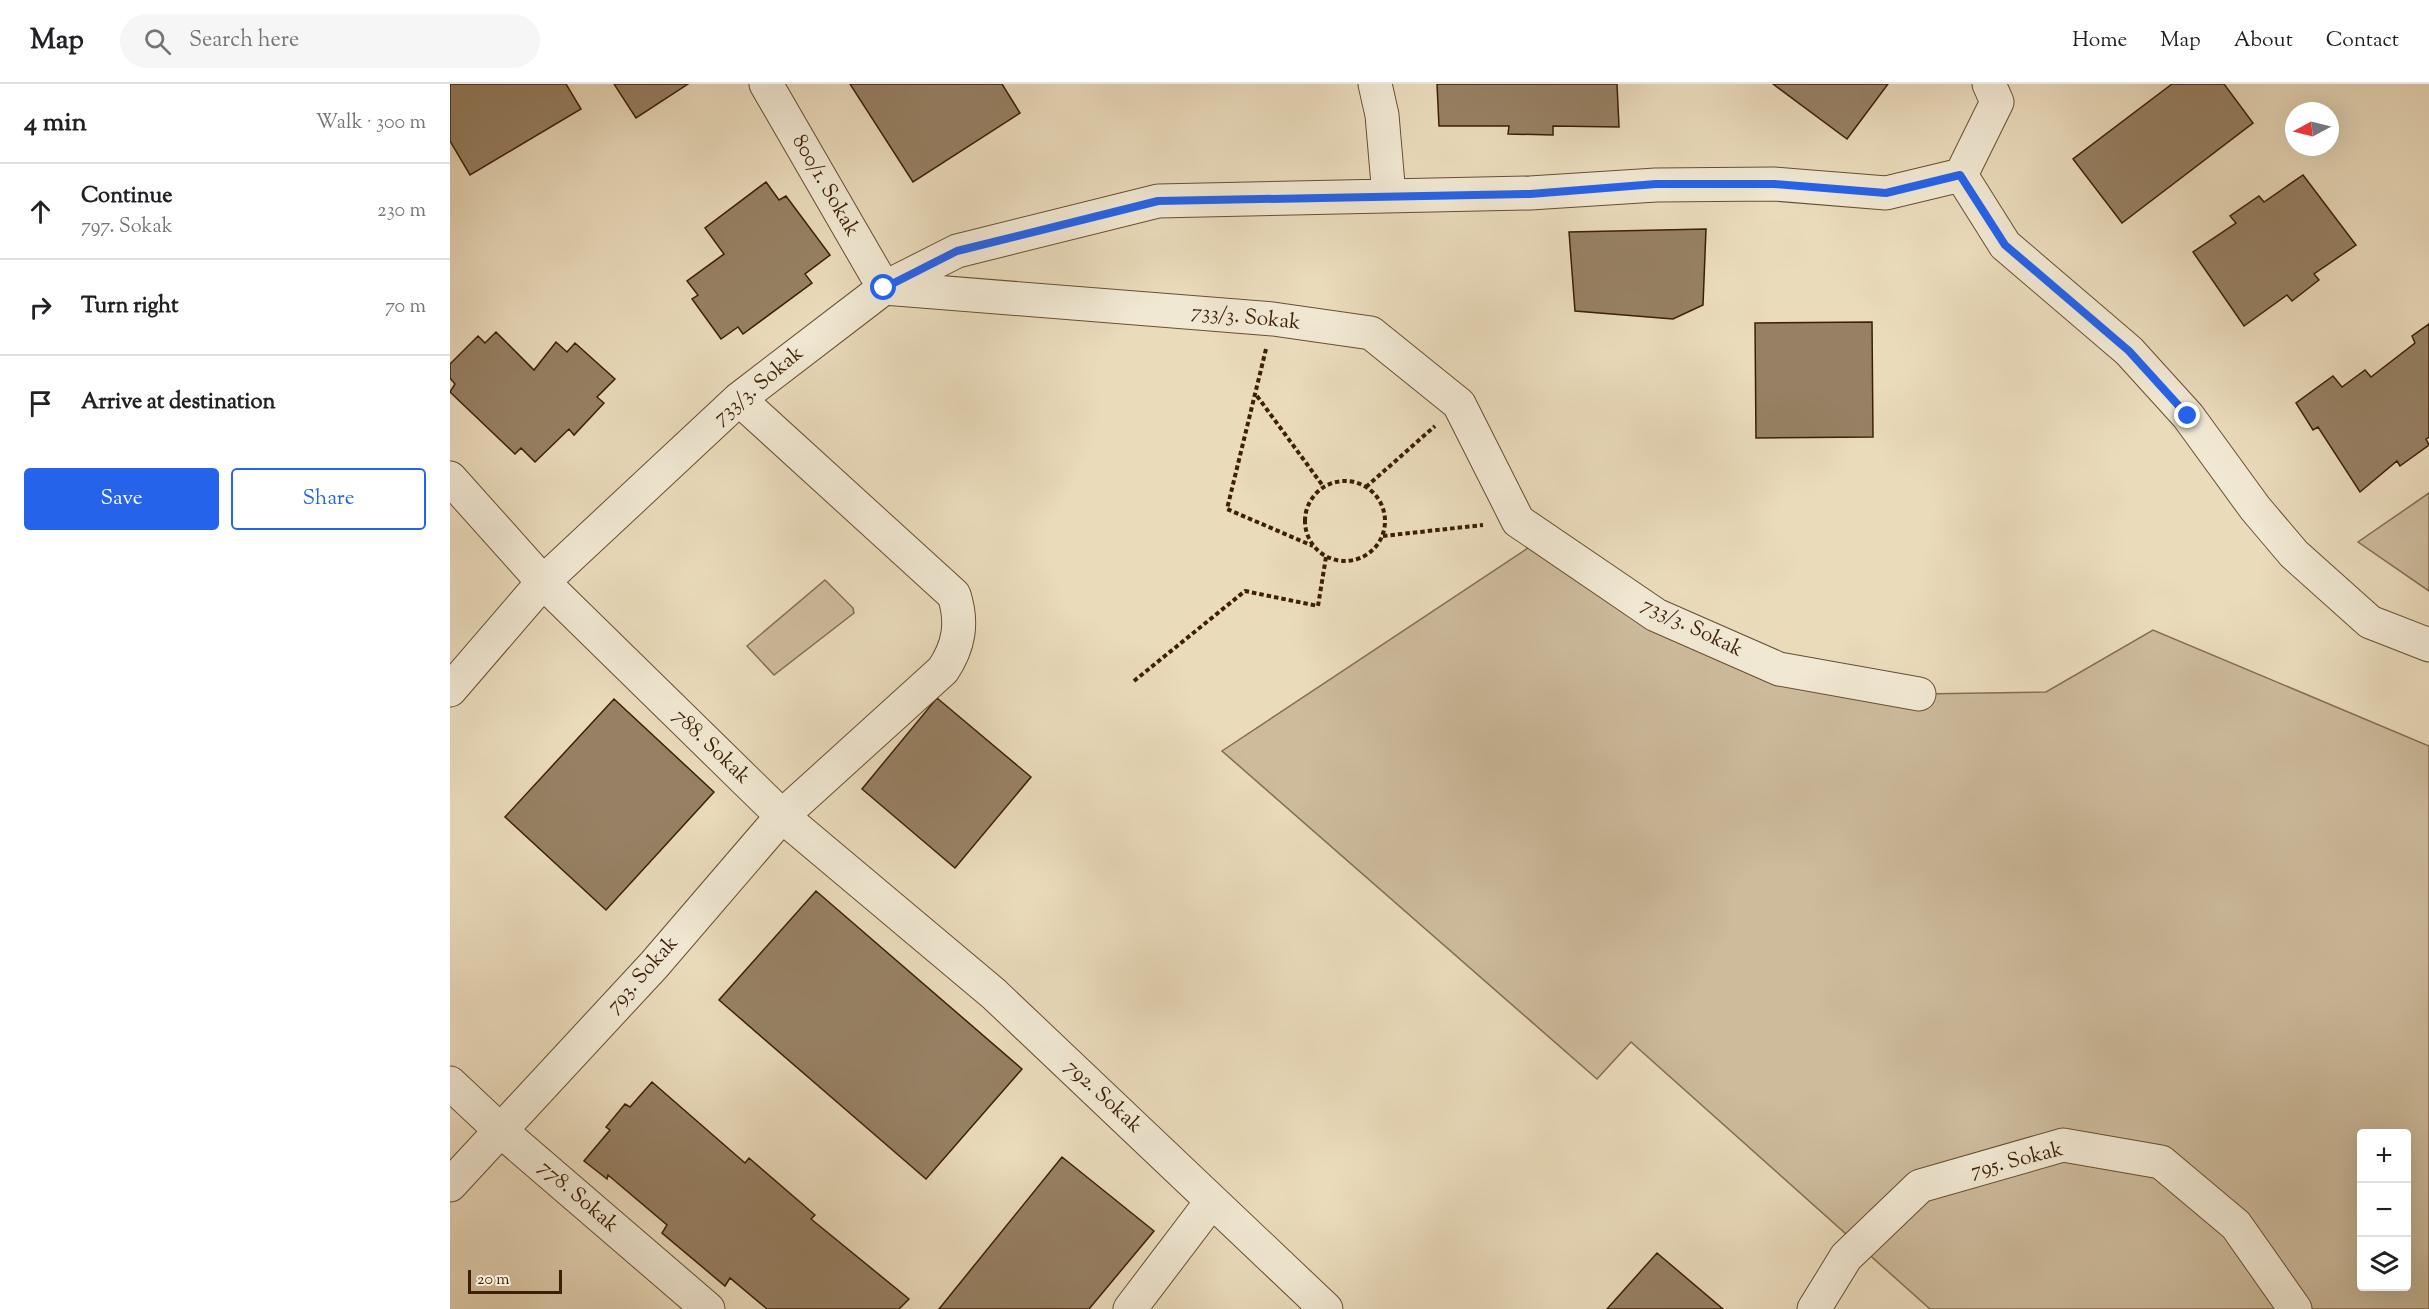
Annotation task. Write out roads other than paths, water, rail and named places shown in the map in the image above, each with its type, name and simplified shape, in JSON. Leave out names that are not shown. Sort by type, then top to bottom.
[{"type":"street","name":"800/1. Sokak","points":[[766,84],[884,288]]},
{"type":"street","points":[[1375,84],[1382,115],[1389,196]]},
{"type":"street","points":[[1960,175],[1993,93]]},
{"type":"street","points":[[884,288],[957,251],[1158,201],[1530,194],[1679,184],[1774,184],[1886,193],[1960,175]]},
{"type":"street","points":[[1960,175],[2005,245],[2129,351],[2188,416],[2255,508],[2294,554],[2370,622],[2429,645]]},
{"type":"street","name":"733/3. Sokak","points":[[450,690],[543,582],[739,399],[884,288],[1273,319],[1371,333],[1460,404],[1518,521],[1656,615],[1779,669],[1919,694]]},
{"type":"street","name":"793. Sokak","points":[[450,1185],[654,965],[782,816],[943,669],[957,645],[960,619],[954,595],[739,399]]},
{"type":"street","name":"788. Sokak","points":[[450,478],[543,582],[782,816],[994,994]]},
{"type":"street","name":"792. Sokak","points":[[994,994],[1326,1309]]},
{"type":"street","name":"778. Sokak","points":[[450,1083],[500,1130],[708,1309]]},
{"type":"street","name":"795. Sokak","points":[[1814,1309],[1846,1257],[1920,1186],[2063,1146],[2161,1162],[2236,1225],[2295,1309]]},
{"type":"street","points":[[1130,1309],[1212,1201]]}]
